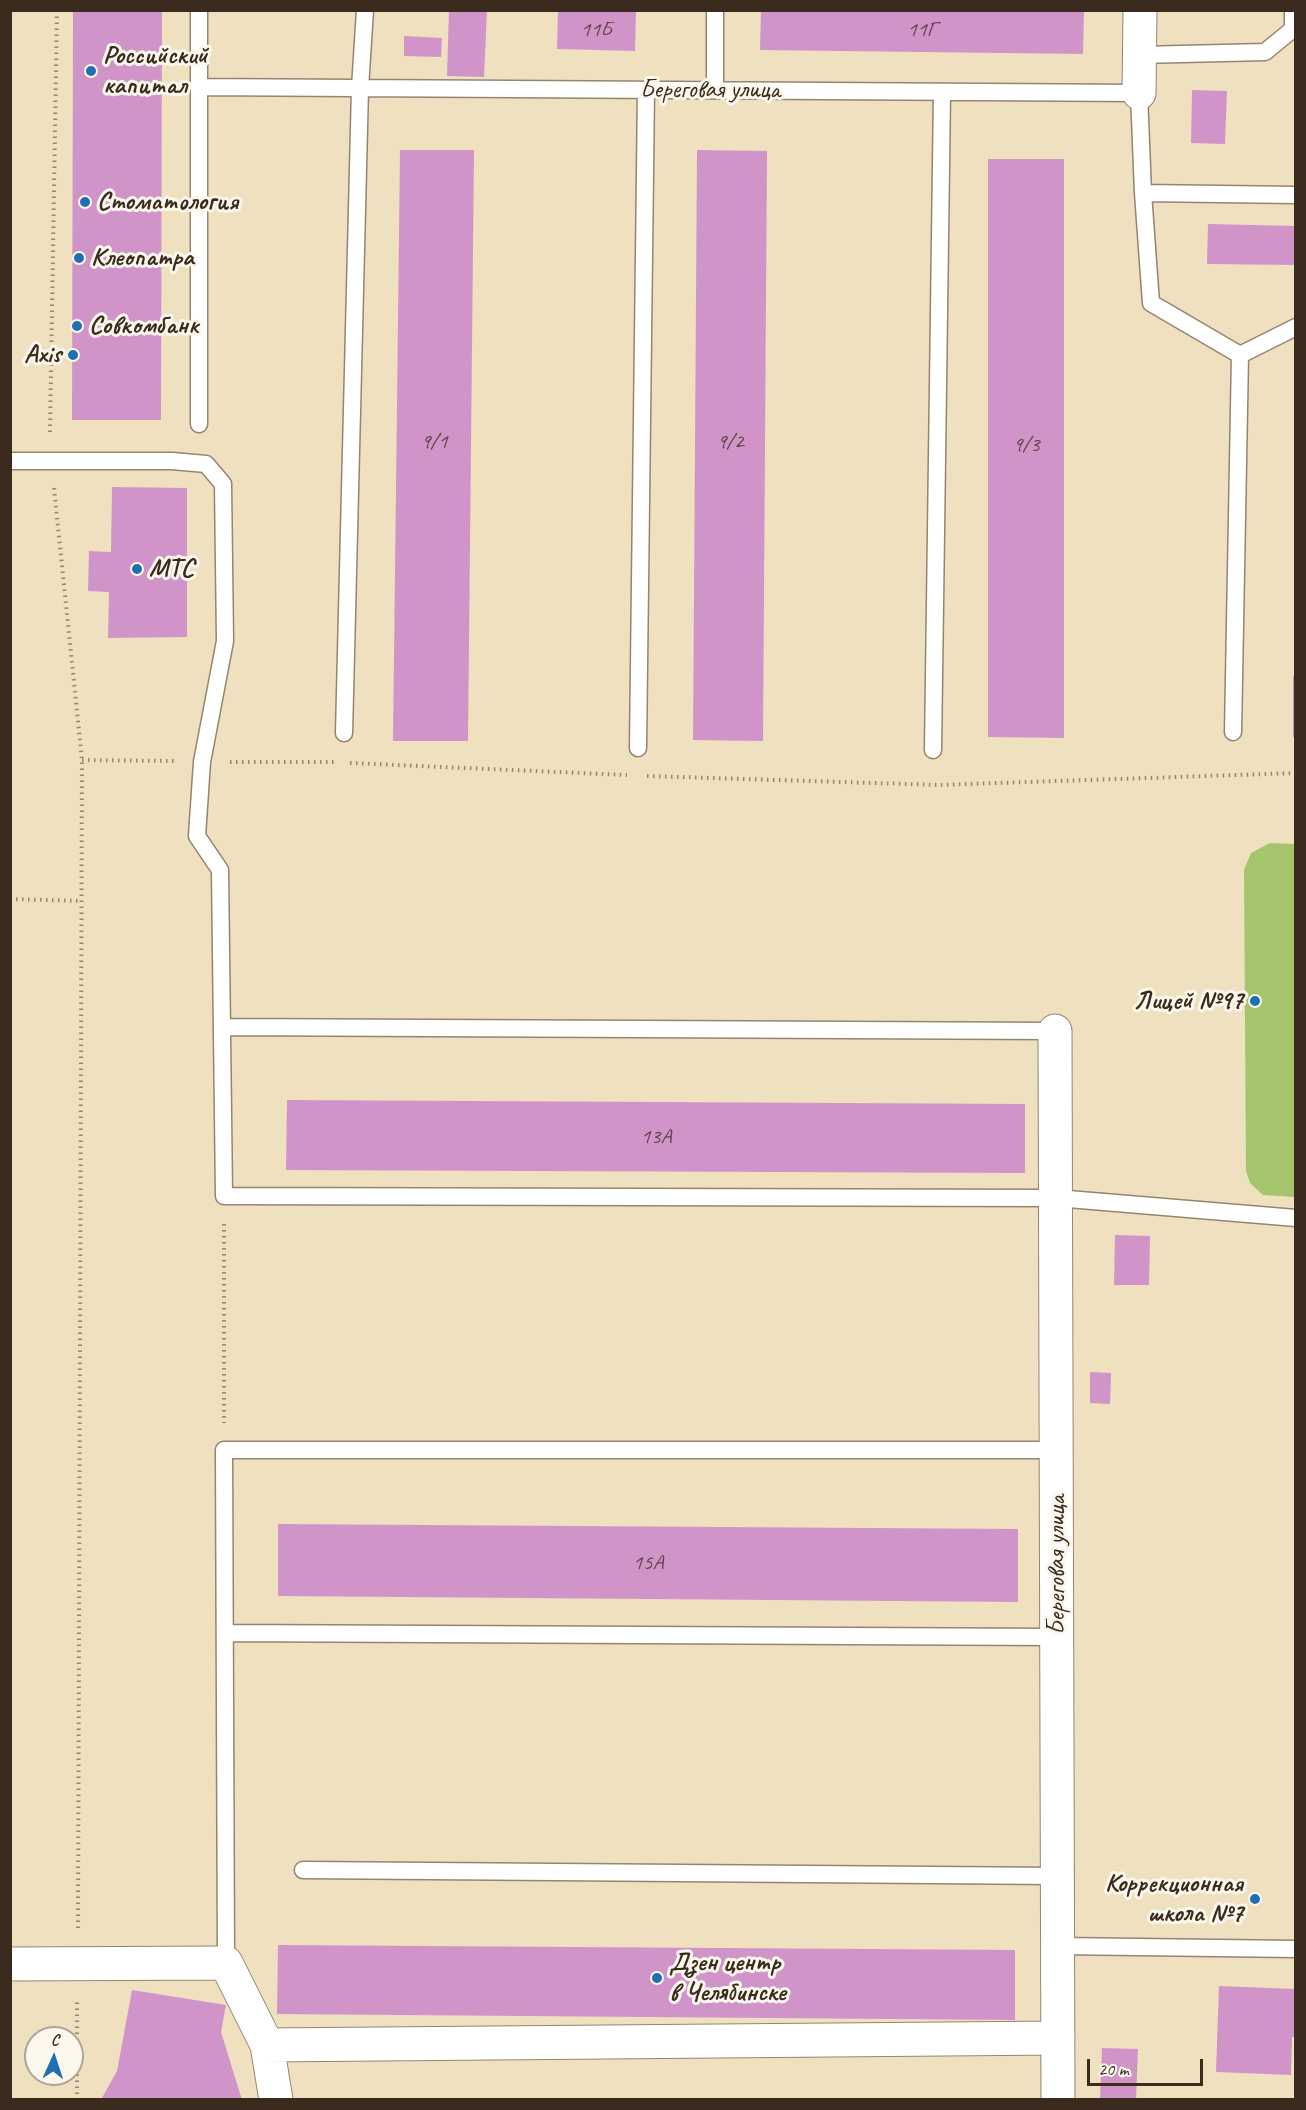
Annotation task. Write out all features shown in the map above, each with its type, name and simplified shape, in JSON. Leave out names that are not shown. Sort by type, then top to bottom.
[{"type":"street","points":[[1139,93],[1140,10]]},
{"type":"street","name":"Береговая улица","points":[[1055,1031],[1058,2100]]},
{"type":"street","points":[[10,1964],[226,1963],[267,2045],[276,2100]]},
{"type":"street","points":[[267,2045],[1059,2038]]},
{"type":"lane","points":[[199,10],[199,424]]},
{"type":"lane","points":[[344,733],[360,88],[365,10]]},
{"type":"lane","points":[[715,10],[715,90]]},
{"type":"lane","points":[[1139,55],[1266,52],[1293,29],[1293,10]]},
{"type":"lane","name":"Береговая улица","points":[[199,87],[1139,93]]},
{"type":"lane","points":[[638,748],[646,90]]},
{"type":"lane","points":[[933,750],[942,92]]},
{"type":"lane","points":[[1139,93],[1150,303],[1240,356]]},
{"type":"lane","points":[[1143,193],[1296,195]]},
{"type":"lane","points":[[1240,356],[1296,327]]},
{"type":"lane","points":[[1233,732],[1240,356]]},
{"type":"lane","points":[[10,461],[172,461],[206,464],[223,484],[225,641],[202,762],[197,836],[220,870],[224,1196],[1056,1198],[1296,1218]]},
{"type":"lane","points":[[223,1027],[1055,1031]]},
{"type":"lane","points":[[226,1963],[224,1450],[1056,1450]]},
{"type":"lane","points":[[225,1633],[1057,1638]]},
{"type":"lane","points":[[303,1870],[1058,1876]]},
{"type":"lane","points":[[1058,1946],[1296,1948]]},
{"type":"path","points":[[57,10],[51,461],[82,760],[77,2100]]},
{"type":"path","points":[[82,760],[341,762],[630,775]]},
{"type":"path","points":[[642,776],[939,785],[1296,773]]},
{"type":"path","points":[[10,899],[82,901]]},
{"type":"path","points":[[224,1196],[224,1450]]},
{"type":"green space","points":[[1270,843],[1295,844],[1295,1197],[1263,1195],[1250,1183],[1246,1171],[1244,870],[1251,853]]},
{"type":"building","points":[[73,10],[162,10],[161,420],[72,420]]},
{"type":"building","points":[[449,10],[487,10],[484,77],[447,76]]},
{"type":"building","points":[[558,10],[636,10],[635,51],[557,49]]},
{"type":"building","points":[[761,10],[1084,10],[1083,54],[760,50]]},
{"type":"building","points":[[404,36],[442,38],[441,57],[404,56]]},
{"type":"building","points":[[1192,90],[1227,91],[1225,144],[1191,143]]},
{"type":"building","points":[[400,150],[474,150],[468,741],[393,741]]},
{"type":"building","points":[[697,150],[767,151],[763,741],[693,740]]},
{"type":"building","points":[[988,159],[1064,159],[1064,738],[988,737]]},
{"type":"building","points":[[1208,224],[1296,226],[1296,265],[1207,264]]},
{"type":"building","points":[[112,487],[187,488],[187,637],[108,638],[109,592],[88,591],[89,551],[111,552]]},
{"type":"building","points":[[1293,676],[1296,676],[1296,737],[1293,737]]},
{"type":"building","points":[[287,1100],[1025,1104],[1025,1173],[286,1170]]},
{"type":"building","points":[[1115,1235],[1150,1236],[1149,1285],[1114,1285]]},
{"type":"building","points":[[1090,1372],[1111,1373],[1110,1404],[1090,1403]]},
{"type":"building","points":[[278,1524],[1018,1529],[1018,1602],[278,1596]]},
{"type":"building","points":[[278,1945],[1015,1950],[1015,2020],[277,2014]]},
{"type":"building","points":[[1219,1986],[1296,1989],[1296,2037],[1292,2037],[1291,2075],[1216,2072]]},
{"type":"building","points":[[132,1990],[226,2005],[221,2032],[242,2100],[104,2100],[102,2098],[117,2071]]},
{"type":"building","points":[[1102,2048],[1138,2049],[1136,2100],[1100,2100]]},
{"type":"place","name":"Российский капитал","points":[[91,71]]},
{"type":"place","name":"Стоматология","points":[[85,202]]},
{"type":"place","name":"Клеопатра","points":[[79,258]]},
{"type":"place","name":"Совкомбанк","points":[[77,326]]},
{"type":"place","name":"Axis","points":[[73,355]]},
{"type":"place","name":"МТС","points":[[137,569]]},
{"type":"place","name":"Лицей №97","points":[[1255,1001]]},
{"type":"place","name":"Коррекционная школа №7","points":[[1255,1899]]},
{"type":"place","name":"Дзен центр в Челябинске","points":[[657,1978]]}]
